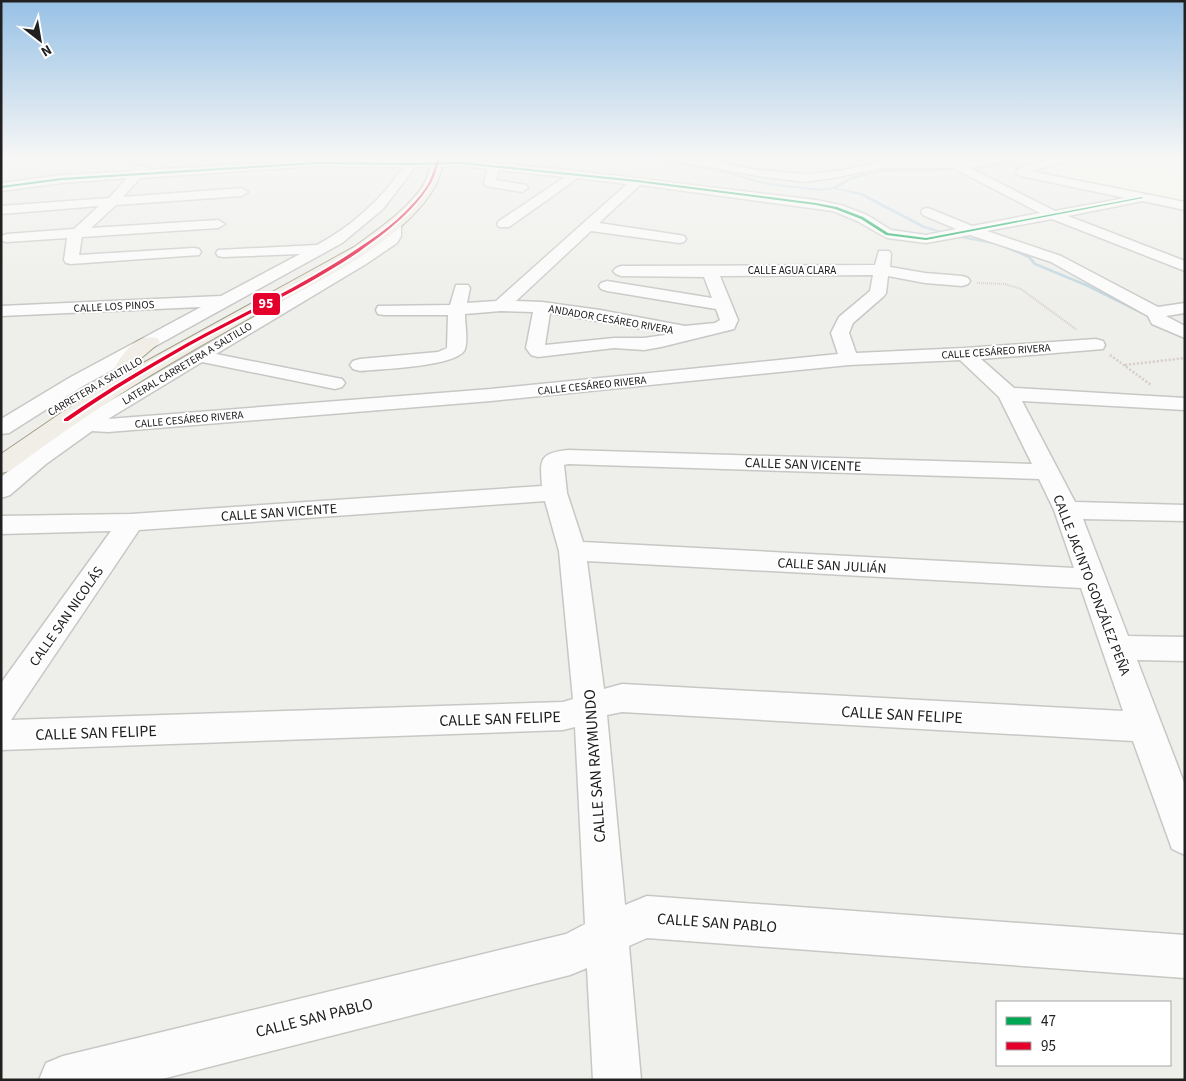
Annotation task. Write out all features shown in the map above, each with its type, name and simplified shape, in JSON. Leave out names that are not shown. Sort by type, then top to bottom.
[{"type":"main road","name":"CARRETERA A SALTILLO","points":[[2,438],[125,368],[323,262],[362,237],[395,208]]},
{"type":"main road","name":"CARRETERA A SALTILLO","points":[[1,466],[99,398],[205,336],[337,264],[394,224],[409,208]]},
{"type":"main road","points":[[125,368],[130,357],[150,342]]},
{"type":"street","points":[[1,210],[20,208]]},
{"type":"street","points":[[105,208],[78,233],[73,242],[72,261],[197,250],[230,208]]},
{"type":"street","points":[[2,438],[76,382],[323,248],[364,221],[378,208]]},
{"type":"street","points":[[504,224],[525,208]]},
{"type":"street","points":[[501,306],[607,208]]},
{"type":"street","points":[[837,208],[862,218],[887,234],[926,239],[1084,208]]},
{"type":"street","points":[[1042,208],[1183,265]]},
{"type":"street","points":[[928,212],[972,231],[1056,259],[1156,313],[1185,308]]},
{"type":"street","points":[[7,238],[78,233],[224,216]]},
{"type":"street","name":"LATERAL CARRETERA A SALTILLO","points":[[1,490],[38,459],[88,424],[198,356],[362,261],[392,240],[394,224]]},
{"type":"street","points":[[588,226],[679,239]]},
{"type":"street","points":[[849,359],[840,334],[845,320],[878,293],[887,234]]},
{"type":"street","points":[[223,253],[323,248]]},
{"type":"street","name":"CALLE AGUA CLARA","points":[[621,271],[881,270],[925,278],[962,281]]},
{"type":"street","points":[[522,286],[541,298],[535,348],[538,352],[614,343],[644,344],[662,342],[728,325],[729,320],[712,276],[714,272]]},
{"type":"street","points":[[607,286],[724,305]]},
{"type":"street","points":[[360,365],[441,357],[452,353],[456,349],[457,309],[462,288]]},
{"type":"street","name":"ANDADOR CESÁREO RIVERA","points":[[384,310],[434,311],[501,306],[541,298],[685,331],[718,328]]},
{"type":"street","name":"CALLE LOS PINOS","points":[[1,311],[226,300]]},
{"type":"street","points":[[1156,313],[1158,320],[1185,333]]},
{"type":"street","name":"CALLE CESÁREO RIVERA","points":[[88,424],[108,426],[491,395],[849,359],[965,354],[1096,345]]},
{"type":"street","name":"CALLE JACINTO GONZÁLEZ PEÑA","points":[[965,354],[1008,394],[1067,510],[1185,836]]},
{"type":"street","points":[[198,356],[335,383]]},
{"type":"street","points":[[1008,394],[1185,404]]},
{"type":"street","name":"CALLE SAN VICENTE","points":[[1,525],[131,522],[557,476],[578,457],[1047,472]]},
{"type":"street","name":"CALLE SAN RAYMUNDO","points":[[557,476],[572,551],[590,708],[617,1080]]},
{"type":"street","points":[[1067,510],[1185,512]]},
{"type":"street","name":"CALLE SAN NICOLÁS","points":[[1,709],[131,522]]},
{"type":"street","name":"CALLE SAN JULIÁN","points":[[572,551],[1092,579]]},
{"type":"street","points":[[1117,648],[1185,649]]},
{"type":"street","name":"CALLE SAN FELIPE","points":[[1,735],[563,716],[577,714],[606,701],[622,698],[1146,727]]},
{"type":"street","name":"CALLE SAN PABLO","points":[[63,1080],[570,954],[606,934],[648,917],[1185,956]]},
{"type":"path","points":[[1124,365],[1185,358]]},
{"type":"waterway","points":[[889,208],[924,227],[942,232]]},
{"type":"waterway","points":[[961,237],[999,244],[1029,257],[1035,264],[1086,285],[1157,320]]},
{"type":"transit line","name":"95","points":[[66,420],[152,365],[342,262],[377,237],[410,208]]},
{"type":"transit line","name":"47","points":[[837,208],[862,218],[887,234],[926,239],[1087,208]]}]
